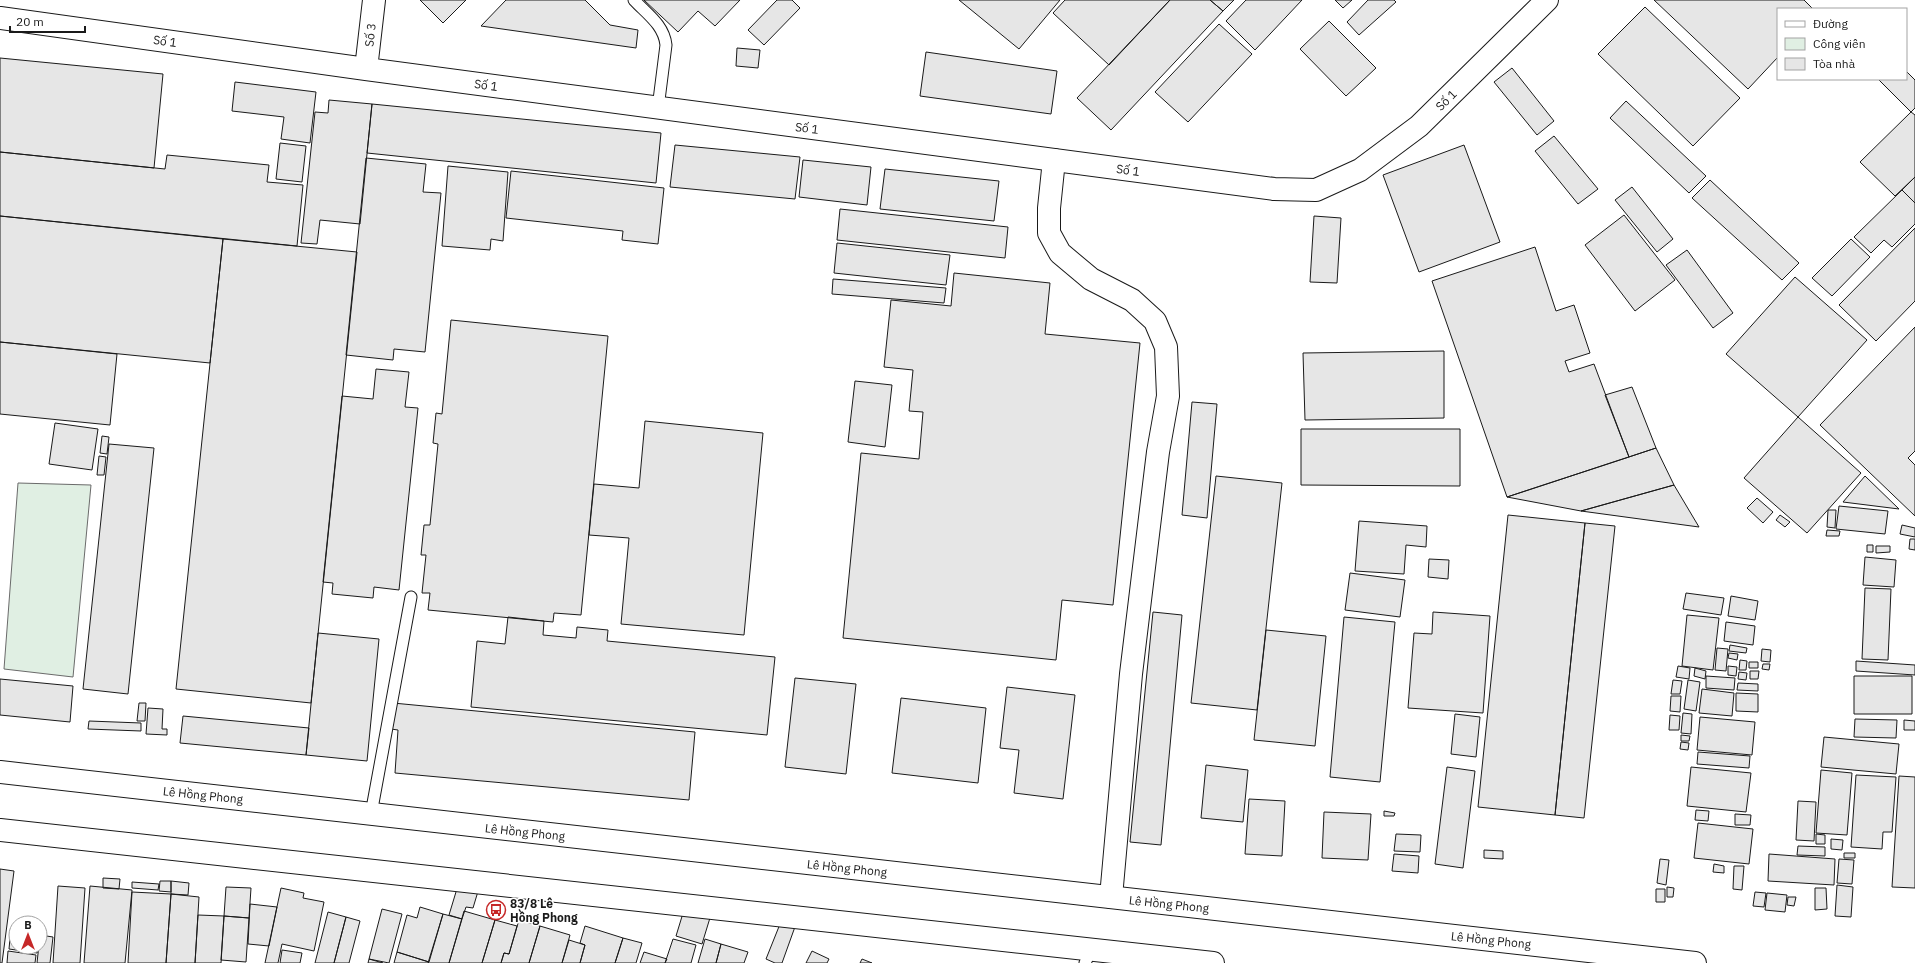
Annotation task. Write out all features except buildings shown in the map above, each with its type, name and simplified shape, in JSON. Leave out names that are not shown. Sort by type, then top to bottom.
[{"type":"main road","name":"Số 3","points":[[366,69],[374,0]]},
{"type":"main road","name":"Số 1","points":[[0,18],[366,69],[1274,189],[1316,190],[1360,170],[1419,126],[1547,0]]},
{"type":"main road","points":[[1054,160],[1048,208],[1049,233],[1060,253],[1091,279],[1132,300],[1155,321],[1166,347],[1168,396],[1158,452],[1131,674],[1111,897]]},
{"type":"main road","name":"Lê Hồng Phong","points":[[0,772],[1695,963]]},
{"type":"main road","points":[[0,830],[1088,956],[1213,963]]},
{"type":"lane","points":[[634,0],[661,28],[665,38],[666,45],[658,108]]},
{"type":"lane","points":[[371,814],[411,597]]},
{"type":"green space","points":[[18,483],[91,485],[73,677],[4,669]]},
{"type":"place","name":"83/8 Lê Hồng Phong","points":[[496,910]]}]
